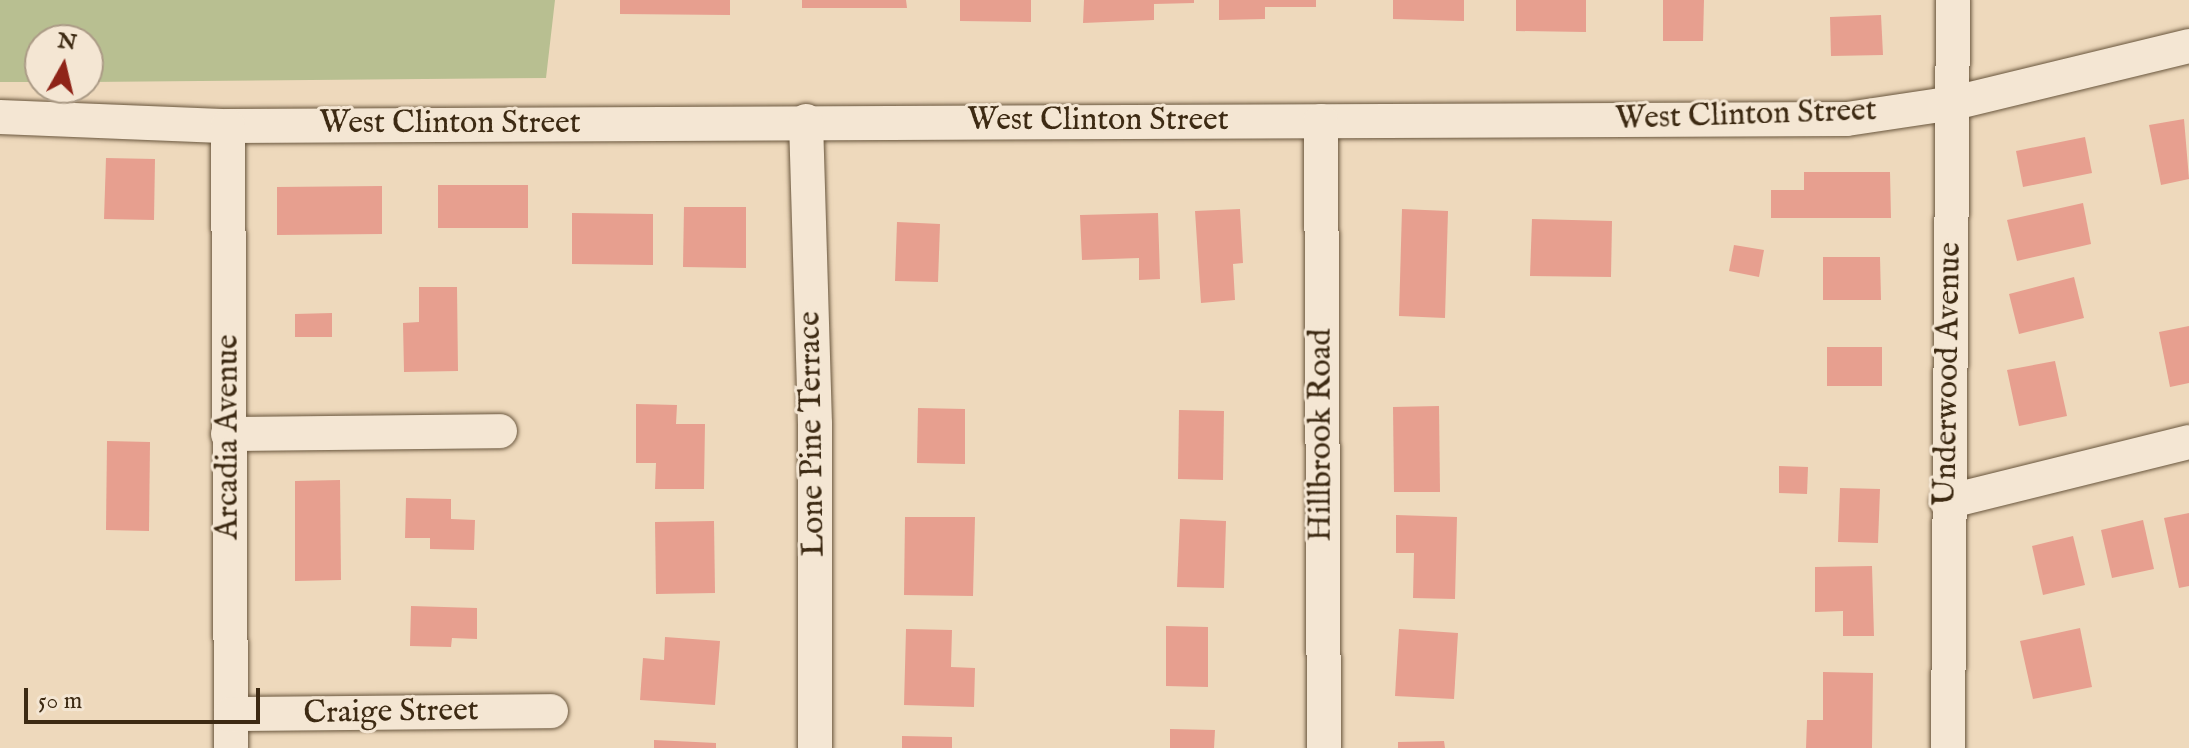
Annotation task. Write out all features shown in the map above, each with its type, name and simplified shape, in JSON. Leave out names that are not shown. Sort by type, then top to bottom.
[{"type":"street","name":"Underwood Avenue","points":[[1948,748],[1947,502],[1953,0]]},
{"type":"street","name":"West Clinton Street","points":[[0,117],[228,126],[806,121],[1847,119],[1954,103],[2189,46]]},
{"type":"street","name":"Lone Pine Terrace","points":[[806,121],[815,424],[815,748]]},
{"type":"street","name":"Hillbrook Road","points":[[1321,121],[1324,748]]},
{"type":"street","name":"Arcadia Avenue","points":[[228,126],[231,748]]},
{"type":"street","points":[[228,434],[500,431]]},
{"type":"street","points":[[1947,502],[2189,442]]},
{"type":"street","name":"Craige Street","points":[[231,714],[551,711]]},
{"type":"green space","points":[[0,0],[555,0],[546,78],[104,82],[104,24],[24,24],[24,82],[0,82]]},
{"type":"building","points":[[620,0],[730,0],[730,15],[620,14]]},
{"type":"building","points":[[802,0],[906,0],[907,8],[802,8]]},
{"type":"building","points":[[960,0],[1031,0],[1031,22],[960,21]]},
{"type":"building","points":[[1084,0],[1194,0],[1194,3],[1154,4],[1154,20],[1083,23]]},
{"type":"building","points":[[1219,0],[1316,0],[1316,7],[1265,7],[1265,19],[1219,20]]},
{"type":"building","points":[[1393,0],[1464,0],[1464,21],[1393,19]]},
{"type":"building","points":[[1516,0],[1586,0],[1586,32],[1516,31]]},
{"type":"building","points":[[1663,0],[1704,0],[1703,41],[1663,41]]},
{"type":"building","points":[[1881,15],[1883,55],[1831,56],[1830,17]]},
{"type":"building","points":[[2184,119],[2189,179],[2161,185],[2149,125]]},
{"type":"building","points":[[2085,137],[2092,173],[2023,187],[2016,151]]},
{"type":"building","points":[[106,158],[155,159],[154,220],[104,219]]},
{"type":"building","points":[[1804,172],[1890,172],[1891,218],[1771,218],[1771,190],[1804,190]]},
{"type":"building","points":[[438,185],[528,185],[528,228],[438,228]]},
{"type":"building","points":[[382,186],[382,234],[277,235],[277,187]]},
{"type":"building","points":[[2083,203],[2091,244],[2017,261],[2007,220]]},
{"type":"building","points":[[684,207],[746,207],[746,268],[683,267]]},
{"type":"building","points":[[1240,209],[1243,263],[1233,264],[1235,300],[1201,303],[1195,211]]},
{"type":"building","points":[[1402,209],[1448,211],[1445,318],[1399,316]]},
{"type":"building","points":[[572,213],[653,214],[653,265],[572,264]]},
{"type":"building","points":[[1158,213],[1160,279],[1139,280],[1139,258],[1082,260],[1080,215]]},
{"type":"building","points":[[1532,219],[1612,221],[1611,277],[1530,276]]},
{"type":"building","points":[[897,222],[940,224],[938,282],[895,281]]},
{"type":"building","points":[[1734,245],[1764,250],[1759,277],[1729,271]]},
{"type":"building","points":[[1823,257],[1880,257],[1881,300],[1823,300]]},
{"type":"building","points":[[2074,277],[2084,318],[2019,334],[2009,294]]},
{"type":"building","points":[[419,287],[457,287],[458,371],[404,372],[403,323],[419,322]]},
{"type":"building","points":[[332,313],[332,337],[295,337],[295,314]]},
{"type":"building","points":[[2189,326],[2189,383],[2170,387],[2159,332]]},
{"type":"building","points":[[1827,347],[1882,347],[1882,386],[1827,386]]},
{"type":"building","points":[[2055,361],[2067,416],[2019,426],[2007,370]]},
{"type":"building","points":[[636,404],[677,405],[676,424],[705,424],[704,489],[655,489],[656,463],[636,463]]},
{"type":"building","points":[[1439,406],[1440,492],[1394,492],[1393,407]]},
{"type":"building","points":[[918,408],[965,409],[965,464],[917,463]]},
{"type":"building","points":[[1179,410],[1224,411],[1223,480],[1178,479]]},
{"type":"building","points":[[107,441],[150,442],[149,531],[106,530]]},
{"type":"building","points":[[1779,466],[1808,467],[1807,494],[1779,493]]},
{"type":"building","points":[[340,480],[341,580],[295,581],[295,481]]},
{"type":"building","points":[[1840,488],[1880,489],[1878,543],[1838,542]]},
{"type":"building","points":[[406,498],[451,499],[451,519],[475,520],[474,550],[430,549],[430,538],[405,538]]},
{"type":"building","points":[[2189,513],[2189,586],[2179,588],[2164,518]]},
{"type":"building","points":[[1396,515],[1457,517],[1455,599],[1413,598],[1414,553],[1396,553]]},
{"type":"building","points":[[905,517],[975,517],[973,596],[904,595]]},
{"type":"building","points":[[1180,519],[1226,521],[1224,588],[1177,587]]},
{"type":"building","points":[[2143,520],[2154,569],[2112,578],[2101,530]]},
{"type":"building","points":[[714,521],[715,593],[656,594],[655,522]]},
{"type":"building","points":[[2073,536],[2085,585],[2043,595],[2032,546]]},
{"type":"building","points":[[1872,566],[1874,636],[1843,636],[1843,611],[1815,612],[1815,567]]},
{"type":"building","points":[[411,606],[477,608],[477,639],[452,638],[451,647],[410,646]]},
{"type":"building","points":[[1166,626],[1208,627],[1208,687],[1166,686]]},
{"type":"building","points":[[2080,628],[2092,687],[2033,699],[2020,641]]},
{"type":"building","points":[[906,629],[952,630],[951,667],[975,668],[974,707],[904,705]]},
{"type":"building","points":[[1399,629],[1458,633],[1454,699],[1395,696]]},
{"type":"building","points":[[665,637],[720,641],[715,705],[640,700],[643,658],[664,660]]},
{"type":"building","points":[[1823,672],[1873,673],[1872,748],[1806,748],[1807,720],[1823,720]]},
{"type":"building","points":[[1170,729],[1215,730],[1214,748],[1170,748]]},
{"type":"building","points":[[902,736],[952,737],[952,748],[902,748]]},
{"type":"building","points":[[654,740],[716,743],[716,748],[654,748]]},
{"type":"building","points":[[1444,741],[1445,748],[1398,748],[1398,742]]}]
